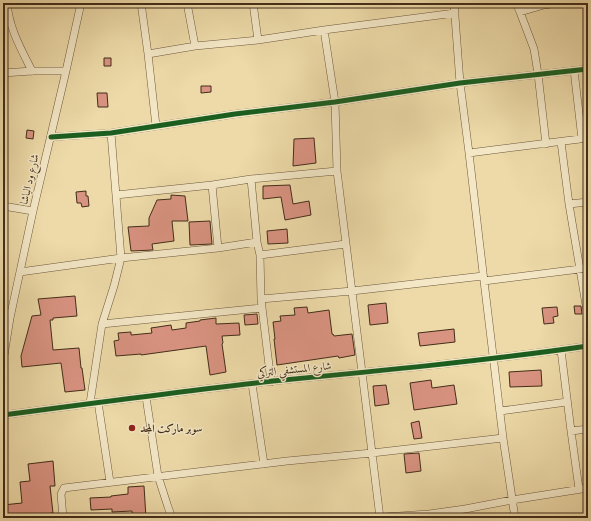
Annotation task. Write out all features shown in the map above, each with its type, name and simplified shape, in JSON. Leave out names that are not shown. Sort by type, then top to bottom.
[{"type":"street","points":[[7,3],[5,12],[32,71]]},
{"type":"street","name":"شارع ود الباشا","points":[[3,362],[5,334],[81,3]]},
{"type":"street","points":[[141,3],[156,126]]},
{"type":"street","points":[[187,3],[195,46]]},
{"type":"street","points":[[253,3],[258,40]]},
{"type":"street","points":[[454,3],[460,83],[483,278],[503,438],[515,518]]},
{"type":"street","points":[[516,3],[534,49],[546,144]]},
{"type":"street","points":[[520,12],[544,5],[558,3]]},
{"type":"street","points":[[148,54],[195,46],[258,40],[454,13]]},
{"type":"street","points":[[324,30],[335,102],[337,171],[380,517]]},
{"type":"street","points":[[51,137],[111,133],[235,114],[335,102],[460,83],[588,69]]},
{"type":"street","points":[[469,153],[585,138],[574,70]]},
{"type":"street","points":[[3,73],[66,71]]},
{"type":"street","points":[[90,403],[102,324],[121,258],[111,133]]},
{"type":"street","points":[[561,142],[569,204],[588,317]]},
{"type":"street","points":[[116,195],[212,185],[251,179],[337,171]]},
{"type":"street","points":[[251,179],[256,242],[260,255],[261,299],[271,382]]},
{"type":"street","points":[[212,185],[218,248]]},
{"type":"street","points":[[569,204],[588,202]]},
{"type":"street","points":[[3,206],[33,211]]},
{"type":"street","points":[[20,272],[256,242]]},
{"type":"street","points":[[260,255],[346,244]]},
{"type":"street","points":[[261,299],[588,268]]},
{"type":"street","points":[[102,324],[262,308]]},
{"type":"street","name":"شارع المستشفي التركي","points":[[3,415],[98,402],[588,346]]},
{"type":"street","points":[[561,350],[579,489]]},
{"type":"street","points":[[252,384],[264,464]]},
{"type":"street","points":[[146,397],[158,476],[172,518]]},
{"type":"street","points":[[98,402],[110,482]]},
{"type":"street","points":[[500,411],[567,402]]},
{"type":"street","points":[[571,431],[588,429]]},
{"type":"street","points":[[62,518],[61,494],[64,488],[158,476],[503,438]]},
{"type":"street","points":[[369,518],[429,514],[588,488]]},
{"type":"building","points":[[104,58],[111,58],[111,66],[104,66]]},
{"type":"building","points":[[201,86],[211,86],[211,92],[201,93]]},
{"type":"building","points":[[97,93],[107,93],[108,107],[98,107]]},
{"type":"building","points":[[27,130],[34,131],[33,139],[26,138]]},
{"type":"building","points":[[314,138],[316,163],[293,166],[294,139]]},
{"type":"building","points":[[290,185],[293,204],[309,201],[311,215],[285,220],[281,197],[263,199],[263,186]]},
{"type":"building","points":[[86,191],[89,206],[82,207],[81,203],[77,203],[76,192]]},
{"type":"building","points":[[171,195],[185,196],[188,221],[172,221],[174,241],[152,244],[153,250],[131,251],[128,227],[149,226],[149,218],[157,200],[171,199]]},
{"type":"building","points":[[210,221],[212,244],[190,245],[189,222]]},
{"type":"building","points":[[287,229],[288,243],[268,244],[267,231]]},
{"type":"building","points":[[75,296],[77,316],[53,318],[53,320],[50,320],[53,350],[79,348],[85,390],[65,392],[61,363],[22,367],[21,356],[32,316],[41,315],[38,299]]},
{"type":"building","points":[[386,303],[388,323],[370,325],[368,305]]},
{"type":"building","points":[[574,306],[581,306],[582,314],[575,314]]},
{"type":"building","points":[[307,307],[308,313],[329,310],[332,334],[334,336],[352,334],[355,355],[277,365],[273,322],[281,321],[280,316],[295,315],[294,308]]},
{"type":"building","points":[[557,307],[558,316],[553,317],[554,323],[544,324],[542,308]]},
{"type":"building","points":[[257,314],[258,324],[245,325],[244,315]]},
{"type":"building","points":[[216,318],[216,324],[239,323],[240,335],[222,336],[226,372],[210,375],[206,346],[141,355],[116,356],[114,341],[119,340],[118,333],[131,332],[131,335],[152,333],[151,328],[171,325],[172,330],[186,328],[186,323]]},
{"type":"building","points":[[454,329],[455,342],[420,346],[418,333]]},
{"type":"building","points":[[541,370],[542,386],[510,387],[509,372]]},
{"type":"building","points":[[431,380],[432,388],[454,385],[457,404],[414,410],[410,383]]},
{"type":"building","points":[[386,385],[389,404],[375,406],[373,386]]},
{"type":"building","points":[[419,421],[422,438],[414,439],[411,423]]},
{"type":"building","points":[[419,453],[421,471],[406,473],[404,454]]},
{"type":"building","points":[[53,461],[55,486],[50,486],[53,513],[3,518],[3,505],[22,503],[20,482],[30,481],[28,464]]},
{"type":"building","points":[[144,486],[146,518],[133,518],[132,511],[112,512],[112,509],[91,510],[90,498],[111,497],[128,494],[128,487]]},
{"type":"cycle path","points":[[51,137],[111,133],[235,114],[335,102],[460,83],[588,69]]},
{"type":"cycle path","points":[[3,415],[239,385],[470,361],[588,346]]},
{"type":"place","name":"سوبر ماركت المجد","points":[[132,428]]}]
